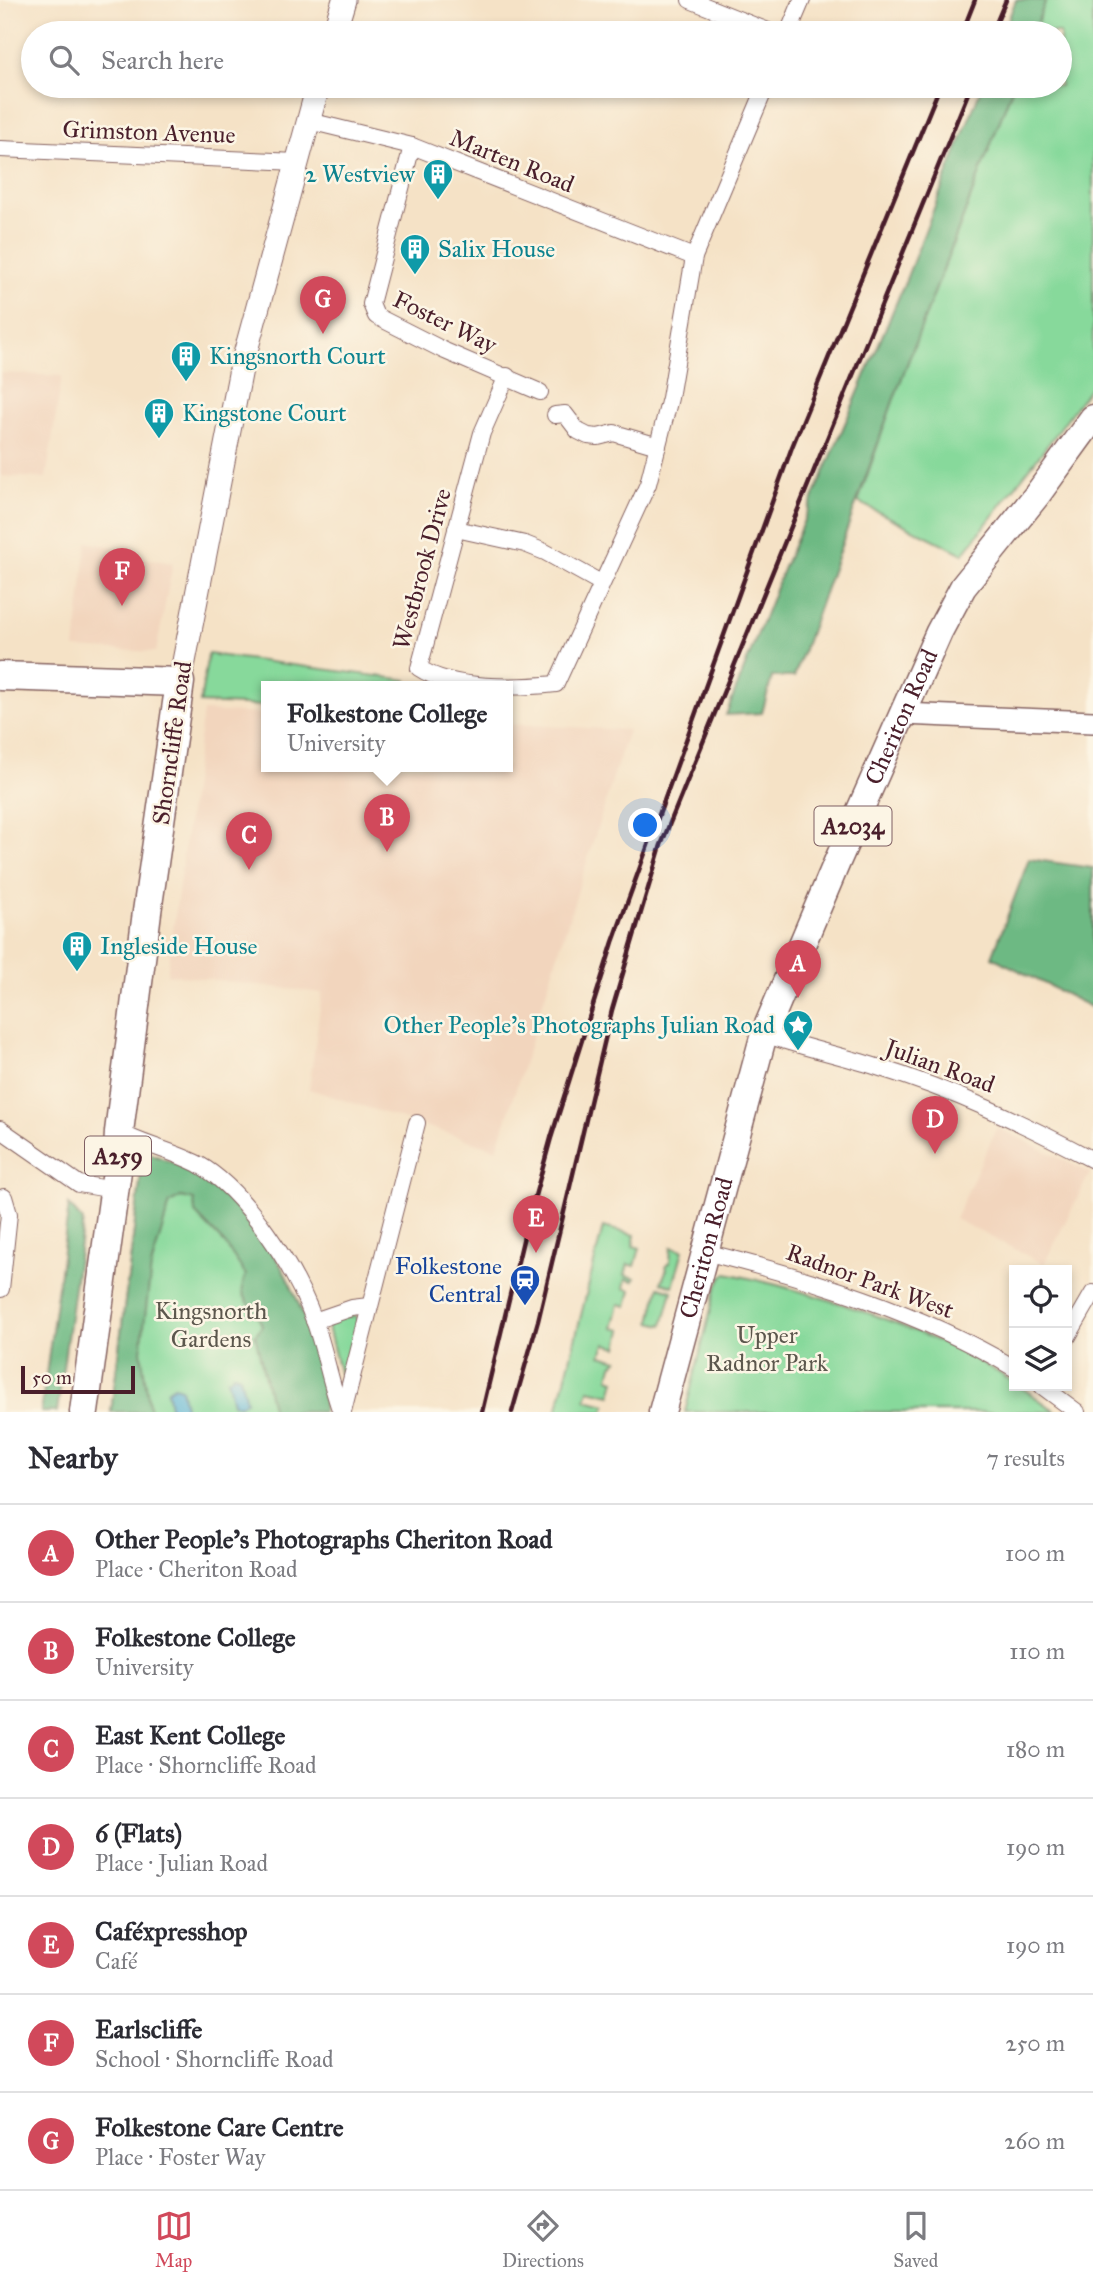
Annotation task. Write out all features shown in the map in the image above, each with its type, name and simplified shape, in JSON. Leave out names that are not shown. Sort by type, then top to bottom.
[{"type":"highway","points":[[0,676],[180,682]]},
{"type":"highway","name":"Shorncliffe Road","points":[[84,1412],[180,682]]},
{"type":"main road","points":[[338,21],[344,0]]},
{"type":"main road","name":"Shorncliffe Road","points":[[180,682],[233,403],[315,98]]},
{"type":"main road","name":"Cheriton Road","points":[[662,1412],[764,1034],[939,632],[963,587],[1037,495],[1093,418]]},
{"type":"street","points":[[690,0],[743,21]]},
{"type":"street","points":[[794,21],[802,0]]},
{"type":"street","name":"Westbrook Drive","points":[[513,685],[556,684],[648,484],[670,398],[694,257],[761,98]]},
{"type":"street","name":"Marten Road","points":[[309,121],[412,146],[694,257]]},
{"type":"street","name":"Foster Way","points":[[412,146],[371,304],[376,316],[445,351],[540,392]]},
{"type":"street","name":"Grimston Avenue","points":[[0,149],[297,162]]},
{"type":"street","name":"Westbrook Drive","points":[[463,681],[428,673],[419,667],[482,433],[507,376]]},
{"type":"street","points":[[555,415],[565,414],[578,431],[588,436],[598,437],[614,433],[658,446]]},
{"type":"street","points":[[456,529],[525,544],[601,583]]},
{"type":"street","points":[[903,714],[1093,722]]},
{"type":"street","name":"Julian Road","points":[[764,1034],[876,1066],[940,1088],[1031,1127],[1093,1160]]},
{"type":"street","points":[[342,1412],[417,1123]]},
{"type":"street","points":[[0,1129],[79,1184],[114,1190]]},
{"type":"street","points":[[119,1132],[199,1165],[229,1190],[262,1228],[297,1281],[314,1321],[342,1412]]},
{"type":"street","points":[[1,1280],[9,1214],[4,1196]]},
{"type":"street","name":"Radnor Park West","points":[[705,1252],[883,1304],[944,1330],[1009,1365]]},
{"type":"street","points":[[1072,1329],[1093,1293]]},
{"type":"street","points":[[314,1321],[331,1314],[369,1306]]},
{"type":"street","points":[[1049,1391],[1077,1412]]},
{"type":"shaded area","points":[[0,373],[62,376],[46,478],[0,476]]},
{"type":"shaded area","points":[[87,542],[118,548],[117,554],[173,563],[156,652],[75,648]]},
{"type":"shaded area","points":[[203,711],[261,714],[261,772],[513,772],[513,724],[628,730],[497,1149],[309,1089],[322,993],[167,974]]},
{"type":"shaded area","points":[[997,1127],[1090,1173],[1044,1264],[955,1219]]},
{"type":"green space","points":[[1016,0],[1046,0],[1038,21],[1008,21]]},
{"type":"green space","points":[[1046,0],[1093,0],[1093,383],[963,554],[858,502],[893,401],[1008,98],[1072,98],[1072,21],[1038,21]]},
{"type":"green space","points":[[977,98],[1008,98],[893,401],[794,677],[772,677],[762,713],[726,715],[782,572],[903,287]]},
{"type":"green space","points":[[208,654],[407,680],[261,681],[261,706],[200,703]]},
{"type":"green space","points":[[1029,859],[1093,868],[1093,1008],[992,957]]},
{"type":"green space","name":"Kingsnorth Gardens","points":[[149,1153],[197,1174],[235,1206],[287,1281],[322,1412],[111,1412],[143,1159]]},
{"type":"green space","points":[[149,1153],[193,1172],[237,1210],[270,1249],[299,1304],[315,1351],[323,1394],[323,1412],[273,1412],[255,1335],[262,1326],[244,1296],[243,1283],[246,1275],[225,1244],[195,1213],[194,1200],[181,1197],[170,1203],[151,1267],[141,1351],[150,1412],[111,1412],[143,1159]]},
{"type":"green space","points":[[69,1205],[83,1221],[57,1412],[41,1412]]},
{"type":"green space","points":[[603,1227],[635,1235],[633,1246],[640,1248],[635,1266],[628,1264],[625,1275],[635,1278],[634,1281],[626,1279],[624,1288],[631,1290],[627,1306],[619,1304],[613,1328],[622,1330],[618,1347],[605,1344],[601,1355],[618,1360],[612,1365],[609,1378],[615,1380],[611,1395],[589,1390],[586,1400],[606,1405],[604,1412],[557,1412]]},
{"type":"green space","points":[[671,1247],[683,1250],[673,1286],[661,1283],[666,1266],[670,1262]]},
{"type":"green space","name":"Upper Radnor Park","points":[[727,1273],[792,1289],[856,1308],[918,1332],[1009,1379],[1009,1391],[1027,1391],[1057,1412],[685,1412],[721,1277]]},
{"type":"green space","points":[[659,1287],[672,1291],[663,1325],[651,1322]]},
{"type":"green space","points":[[356,1316],[359,1323],[347,1375],[340,1375],[326,1319]]},
{"type":"water","points":[[233,1374],[240,1376],[246,1401],[239,1406],[233,1403],[227,1379]]},
{"type":"water","points":[[174,1386],[181,1388],[186,1412],[171,1412],[167,1391]]},
{"type":"railway","points":[[967,21],[975,0]]},
{"type":"railway","points":[[997,21],[1006,0]]},
{"type":"railway","points":[[482,1412],[525,1232],[551,1138],[613,942],[792,447],[935,98]]},
{"type":"railway","points":[[512,1412],[538,1321],[612,1010],[661,845],[966,98]]},
{"type":"place","name":"2 Westview","points":[[438,201]]},
{"type":"place","name":"Salix House","points":[[415,276]]},
{"type":"place","name":"Folkestone Care Centre","points":[[323,334]]},
{"type":"place","name":"Kingsnorth Court","points":[[186,383]]},
{"type":"place","name":"Kingstone Court","points":[[159,440]]},
{"type":"place","name":"Earlscliffe","points":[[122,606]]},
{"type":"place","name":"Folkestone College","points":[[387,852]]},
{"type":"place","name":"East Kent College","points":[[249,870]]},
{"type":"place","name":"Ingleside House","points":[[77,973]]},
{"type":"place","name":"Other People's Photographs Cheriton Road","points":[[798,998]]},
{"type":"place","name":"Other People's Photographs Julian Road","points":[[798,1052]]},
{"type":"place","name":"6 (Flats)","points":[[935,1154]]},
{"type":"place","name":"Caféxpresshop","points":[[536,1253]]},
{"type":"place","name":"Folkestone Central","points":[[525,1307]]}]
